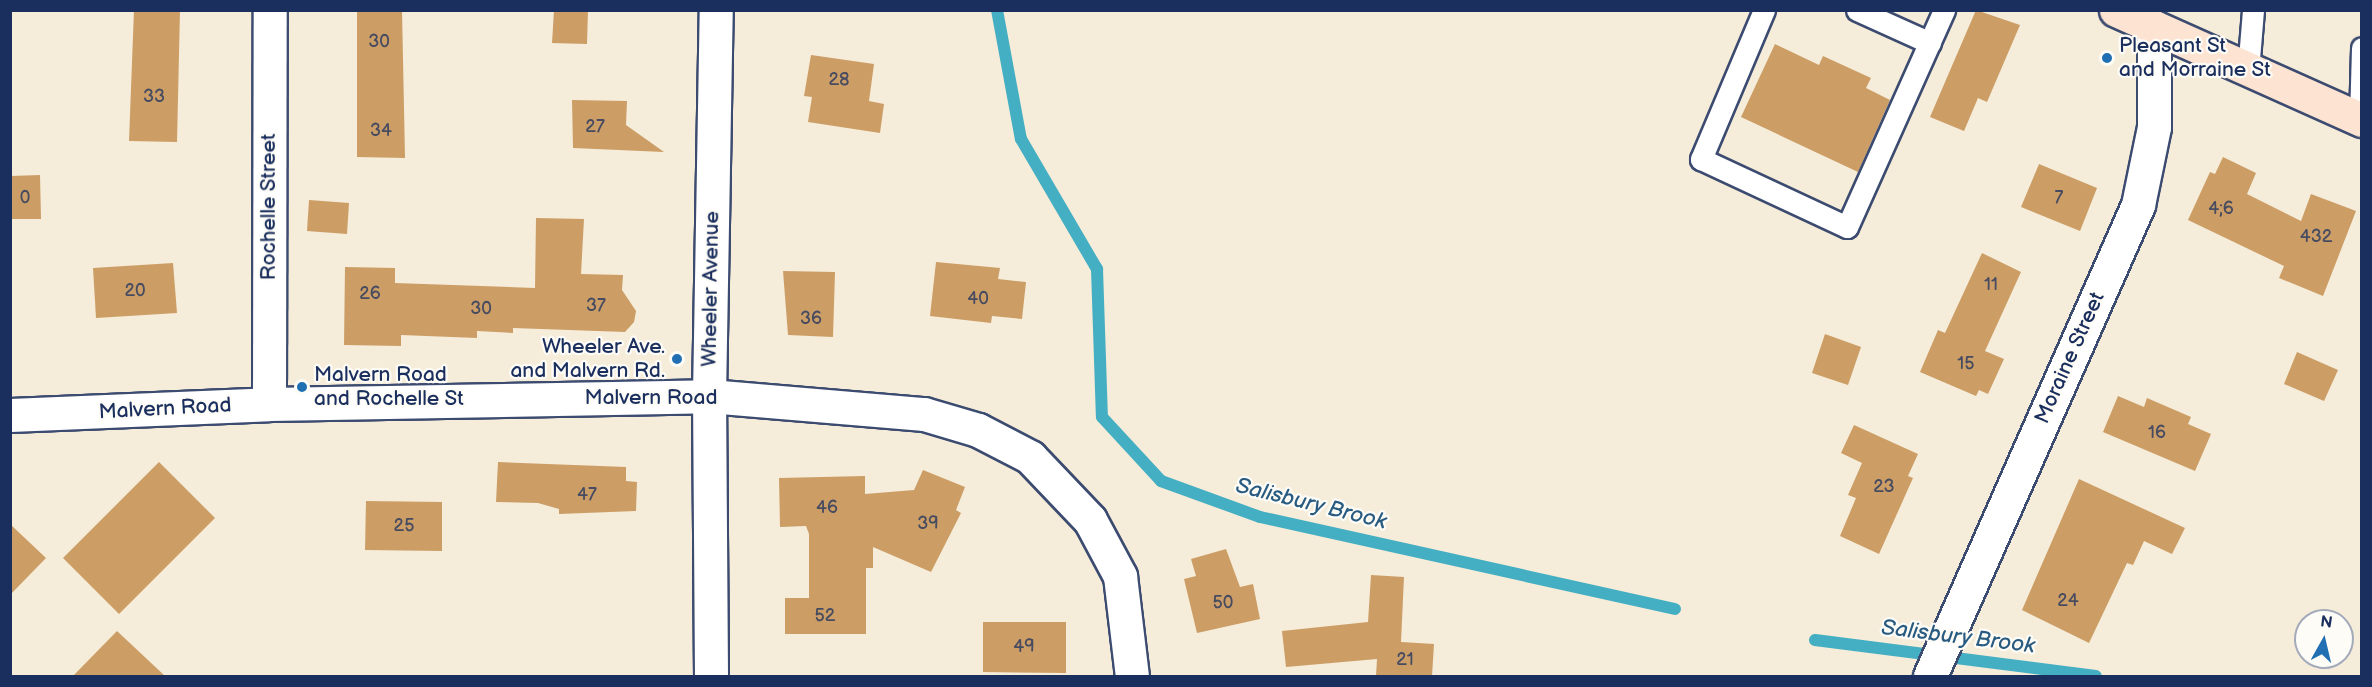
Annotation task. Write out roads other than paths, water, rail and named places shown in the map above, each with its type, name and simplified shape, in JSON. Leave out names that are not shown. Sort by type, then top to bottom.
[{"type":"main road","points":[[2116,10],[2154,19],[2248,71],[2361,120]]},
{"type":"street","name":"Rochelle Street","points":[[269,404],[270,10]]},
{"type":"street","name":"Wheeler Avenue","points":[[711,676],[708,396],[716,10]]},
{"type":"street","name":"Moraine Street","points":[[1931,673],[2138,205],[2154,127],[2154,19]]},
{"type":"street","name":"Malvern Road","points":[[10,415],[269,404],[708,396],[924,414],[978,430],[1030,458],[1090,520],[1120,576],[1132,676]]},
{"type":"lane","points":[[1764,10],[1701,159],[1847,227],[1944,10]]},
{"type":"lane","points":[[1857,10],[1930,43]]},
{"type":"lane","points":[[2248,71],[2253,10]]},
{"type":"lane","points":[[2361,48],[2361,120]]},
{"type":"waterway","name":"Salisbury Brook","points":[[997,10],[1021,139],[1097,269],[1102,417],[1161,481],[1260,517],[1675,609]]},
{"type":"waterway","name":"Salisbury Brook","points":[[1815,640],[2096,676]]},
{"type":"place","name":"Pleasant St and Morraine St","points":[[2107,58]]},
{"type":"place","name":"Wheeler Ave. and Malvern Rd.","points":[[677,359]]},
{"type":"place","name":"Malvern Road and Rochelle St","points":[[302,387]]}]
